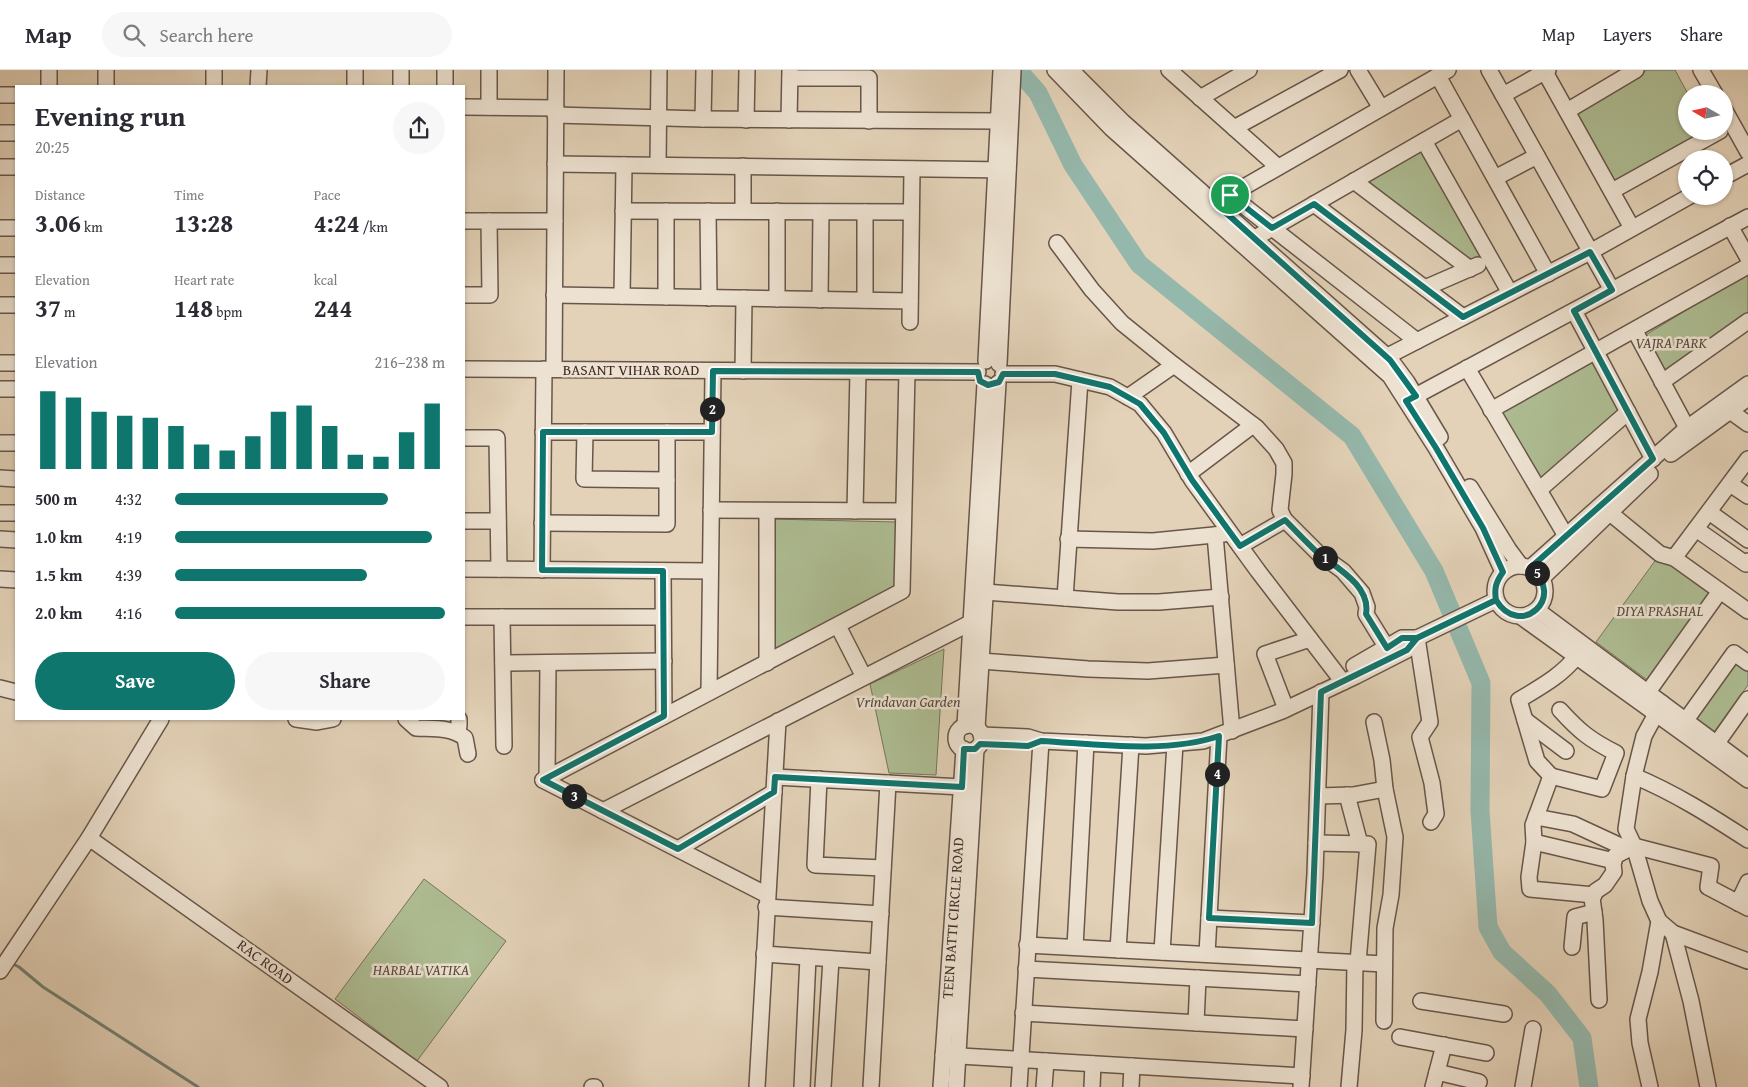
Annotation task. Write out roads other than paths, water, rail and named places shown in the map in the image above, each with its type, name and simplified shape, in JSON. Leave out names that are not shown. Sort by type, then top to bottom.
[{"type":"street","points":[[49,70],[49,85]]},
{"type":"street","points":[[106,70],[106,85]]},
{"type":"street","points":[[214,70],[214,85]]},
{"type":"street","points":[[258,85],[259,70]]},
{"type":"street","points":[[355,70],[355,85]]},
{"type":"street","points":[[401,70],[401,85]]},
{"type":"street","points":[[445,70],[445,85]]},
{"type":"street","points":[[489,70],[489,107]]},
{"type":"street","points":[[542,570],[543,432],[554,295],[556,70]]},
{"type":"street","points":[[658,165],[659,70]]},
{"type":"street","points":[[703,119],[704,70]]},
{"type":"street","points":[[746,120],[747,70]]},
{"type":"street","points":[[956,1087],[950,1056],[981,661],[1002,170],[1013,70]]},
{"type":"street","points":[[1055,70],[1112,129],[1209,206],[1255,238],[1380,360],[1390,376],[1410,398],[1509,550],[1531,571],[1545,592],[1537,610],[1528,615],[1509,614],[1491,602]]},
{"type":"street","points":[[1071,70],[1209,206],[1380,360]]},
{"type":"street","points":[[1169,70],[1278,167]]},
{"type":"street","points":[[1200,98],[1249,70]]},
{"type":"street","points":[[1234,128],[1340,70]]},
{"type":"street","points":[[1358,70],[1380,108]]},
{"type":"street","points":[[1489,70],[1612,290]]},
{"type":"street","points":[[1567,111],[1636,70]]},
{"type":"street","points":[[1702,70],[1710,85]]},
{"type":"street","points":[[1503,95],[1547,71],[1632,228]]},
{"type":"street","points":[[1209,206],[1443,73],[1462,119],[1548,274]]},
{"type":"street","points":[[790,120],[790,74],[869,78],[869,120]]},
{"type":"street","points":[[1000,77],[998,121],[1002,170]]},
{"type":"street","points":[[0,94],[15,95]]},
{"type":"street","points":[[465,106],[703,119],[998,121]]},
{"type":"street","points":[[1255,238],[1462,119]]},
{"type":"street","points":[[0,133],[15,133]]},
{"type":"street","points":[[1733,136],[1748,152]]},
{"type":"street","points":[[1612,191],[1703,140]]},
{"type":"street","points":[[1424,141],[1510,293]]},
{"type":"street","points":[[1494,178],[1537,156]]},
{"type":"street","points":[[555,164],[1002,170]]},
{"type":"street","points":[[1733,173],[1748,164]]},
{"type":"street","points":[[622,296],[624,165]]},
{"type":"street","points":[[743,166],[743,211]]},
{"type":"street","points":[[0,167],[15,167]]},
{"type":"street","points":[[910,322],[912,169]]},
{"type":"street","points":[[1354,181],[1470,269]]},
{"type":"street","points":[[1230,195],[1417,341]]},
{"type":"street","points":[[1380,360],[1590,252],[1678,203]]},
{"type":"street","points":[[1314,204],[1463,317]]},
{"type":"street","points":[[623,211],[911,212]]},
{"type":"street","points":[[666,211],[666,297]]},
{"type":"street","points":[[708,211],[709,298]]},
{"type":"street","points":[[777,212],[777,299]]},
{"type":"street","points":[[820,300],[821,212]]},
{"type":"street","points":[[865,212],[865,300]]},
{"type":"street","points":[[1410,398],[1748,217]]},
{"type":"street","points":[[465,221],[555,221]]},
{"type":"street","points":[[465,295],[490,295],[489,221]]},
{"type":"street","points":[[1730,226],[1748,258]]},
{"type":"street","points":[[0,228],[15,228]]},
{"type":"street","points":[[1057,242],[1092,290],[1122,323],[1253,425],[1276,450],[1284,463],[1280,510],[1285,520],[1318,553],[1344,571],[1362,593],[1367,607],[1366,614],[1387,648]]},
{"type":"street","points":[[1425,288],[1491,260]]},
{"type":"street","points":[[0,265],[15,265]]},
{"type":"street","points":[[1491,410],[1748,266]]},
{"type":"street","points":[[554,295],[910,301]]},
{"type":"street","points":[[743,371],[744,298]]},
{"type":"street","points":[[0,305],[15,305]]},
{"type":"street","points":[[1574,311],[1653,459]]},
{"type":"street","points":[[1662,382],[1748,321]]},
{"type":"street","points":[[1635,331],[1686,428]]},
{"type":"street","points":[[0,363],[15,363]]},
{"type":"street","points":[[1128,397],[1174,365]]},
{"type":"street","points":[[1467,368],[1566,536]]},
{"type":"street","name":"BASANT VIHAR ROAD","points":[[465,369],[1055,374],[1110,387],[1140,404],[1164,433],[1223,534],[1240,546],[1343,682]]},
{"type":"street","points":[[709,692],[713,371]]},
{"type":"street","points":[[855,511],[858,372]]},
{"type":"street","points":[[881,914],[767,901],[678,849],[543,780],[902,591],[907,372]]},
{"type":"street","points":[[974,739],[972,622],[992,373]]},
{"type":"street","points":[[1064,598],[1080,380]]},
{"type":"street","points":[[1531,571],[1566,536],[1686,428],[1748,384]]},
{"type":"street","points":[[0,389],[15,389]]},
{"type":"street","points":[[1410,398],[1436,448],[1483,528],[1503,572]]},
{"type":"street","points":[[1491,602],[1497,580],[1503,572],[1511,567],[1531,571],[1610,513],[1668,456],[1748,398]]},
{"type":"street","points":[[1730,411],[1748,424]]},
{"type":"street","points":[[1539,490],[1628,412]]},
{"type":"street","points":[[1188,474],[1253,425]]},
{"type":"street","points":[[543,432],[712,432]]},
{"type":"street","points":[[585,432],[584,479],[667,480]]},
{"type":"street","points":[[542,523],[667,524],[667,432]]},
{"type":"street","points":[[465,438],[497,438],[499,569]]},
{"type":"street","points":[[0,443],[15,443]]},
{"type":"street","points":[[1674,558],[1746,465]]},
{"type":"street","points":[[0,478],[15,479]]},
{"type":"street","points":[[1730,484],[1748,496]]},
{"type":"street","points":[[711,510],[904,511]]},
{"type":"street","points":[[766,510],[767,662]]},
{"type":"street","points":[[1709,512],[1748,540]]},
{"type":"street","points":[[0,513],[15,513]]},
{"type":"street","points":[[1610,513],[1660,554],[1674,558],[1748,611]]},
{"type":"street","points":[[1240,546],[1285,520]]},
{"type":"street","points":[[465,521],[498,521]]},
{"type":"street","points":[[1696,529],[1746,564],[1748,561]]},
{"type":"street","points":[[1068,539],[1153,541],[1223,534],[1221,598],[1226,665],[1226,734],[1207,954]]},
{"type":"street","points":[[0,540],[15,540]]},
{"type":"street","points":[[465,569],[710,571]]},
{"type":"street","points":[[663,571],[664,716]]},
{"type":"street","points":[[0,579],[15,580]]},
{"type":"street","points":[[1648,692],[1720,591]]},
{"type":"street","points":[[985,592],[1158,602],[1221,598]]},
{"type":"street","points":[[974,739],[1028,737],[1041,741],[1131,746],[1203,741],[1226,734],[1286,709],[1343,682],[1407,650],[1417,638],[1491,602]]},
{"type":"street","points":[[1537,610],[1648,692],[1658,708],[1686,720],[1748,767]]},
{"type":"street","points":[[1520,616],[1576,657],[1658,708],[1748,780]]},
{"type":"street","points":[[465,617],[664,617]]},
{"type":"street","points":[[502,617],[504,746]]},
{"type":"street","points":[[603,811],[972,622]]},
{"type":"street","points":[[838,626],[864,677]]},
{"type":"street","points":[[1286,709],[1265,654],[1310,638]]},
{"type":"street","points":[[1343,682],[1353,667],[1402,638],[1417,638]]},
{"type":"street","points":[[1417,638],[1430,722],[1420,737],[1432,783],[1436,814],[1431,822]]},
{"type":"street","points":[[1686,720],[1734,653],[1748,663]]},
{"type":"street","points":[[1560,710],[1576,728],[1594,742],[1616,753],[1602,789],[1550,776],[1537,761],[1519,700],[1549,682],[1576,657]]},
{"type":"street","points":[[503,663],[664,661]]},
{"type":"street","points":[[981,661],[1088,669],[1148,671],[1226,665]]},
{"type":"street","points":[[547,778],[548,662]]},
{"type":"street","points":[[0,688],[15,692]]},
{"type":"street","points":[[950,1056],[1132,1066],[1301,1081],[1312,923],[1321,692]]},
{"type":"street","points":[[1716,743],[1748,699]]},
{"type":"street","points":[[1658,708],[1644,736],[1634,776],[1626,829],[1630,847],[1658,921],[1673,933],[1748,961]]},
{"type":"street","points":[[0,971],[89,838],[160,720]]},
{"type":"street","points":[[303,720],[317,722],[328,720]]},
{"type":"street","points":[[407,720],[416,728],[448,729],[459,733],[465,738],[468,754]]},
{"type":"street","points":[[1525,720],[1566,751]]},
{"type":"street","points":[[757,1087],[778,721]]},
{"type":"street","points":[[1374,722],[1395,837],[1391,894],[1385,928],[1384,1021]]},
{"type":"street","name":"TEEN BATTI CIRCLE ROAD","points":[[941,1087],[950,1056],[962,787],[974,739]]},
{"type":"street","points":[[1019,1087],[1041,741]]},
{"type":"street","points":[[1075,947],[1086,743]]},
{"type":"street","points":[[1162,952],[1175,744]]},
{"type":"street","points":[[1118,950],[1131,746]]},
{"type":"street","points":[[1550,776],[1533,825],[1534,842],[1529,877],[1530,889],[1594,895]]},
{"type":"street","points":[[1634,776],[1662,788],[1748,840]]},
{"type":"street","points":[[775,777],[962,787]]},
{"type":"street","points":[[819,779],[815,865],[883,868]]},
{"type":"street","points":[[871,1087],[888,783]]},
{"type":"street","points":[[1318,796],[1347,795],[1385,789]]},
{"type":"street","points":[[678,849],[774,792]]},
{"type":"street","points":[[1347,795],[1360,844]]},
{"type":"street","points":[[1536,817],[1573,824],[1630,847],[1711,866],[1708,887],[1743,906],[1748,882]]},
{"type":"street","name":"RAC ROAD","points":[[89,838],[440,1087]]},
{"type":"street","points":[[1534,842],[1614,861]]},
{"type":"street","points":[[1316,843],[1368,844],[1356,962],[1354,1030],[1349,1087]]},
{"type":"street","points":[[1599,1000],[1592,898],[1605,885],[1614,872],[1615,856],[1630,847]]},
{"type":"street","points":[[1572,948],[1575,917],[1594,912]]},
{"type":"street","points":[[1209,918],[1312,923]]},
{"type":"street","points":[[1650,1087],[1640,1044],[1638,1019],[1650,972],[1658,921]]},
{"type":"street","points":[[1673,933],[1691,1001],[1708,1087]]},
{"type":"street","points":[[1027,945],[1384,964]]},
{"type":"street","points":[[764,954],[878,962]]},
{"type":"street","points":[[802,1087],[808,957]]},
{"type":"street","points":[[823,1087],[831,959]]},
{"type":"street","points":[[1026,969],[1308,984]]},
{"type":"street","points":[[1196,1023],[1198,978]]},
{"type":"street","points":[[1421,1001],[1504,1014]]},
{"type":"street","points":[[1023,1013],[1305,1028]]},
{"type":"street","points":[[1523,1087],[1533,1029]]},
{"type":"street","points":[[1400,1037],[1486,1053]]},
{"type":"street","points":[[1444,1045],[1435,1080],[1479,1082]]},
{"type":"street","points":[[1044,1087],[1046,1061]]},
{"type":"street","points":[[1092,1087],[1094,1064]]},
{"type":"street","points":[[1131,1087],[1132,1066]]},
{"type":"waterway","points":[[1018,70],[1038,93],[1073,165],[1139,264],[1352,436],[1434,571],[1481,683],[1480,811],[1488,927],[1502,952],[1548,994],[1582,1038],[1589,1087]]},
{"type":"waterway","points":[[11,963],[19,967],[43,987],[198,1087]]},
{"type":"park label","name":"VAJRA PARK","points":[[1671,343]]},
{"type":"park label","name":"DIYA PRASHAL","points":[[1660,611]]},
{"type":"park label","name":"Vrindavan Garden","points":[[908,702]]},
{"type":"park label","name":"HARBAL VATIKA","points":[[421,970]]}]
